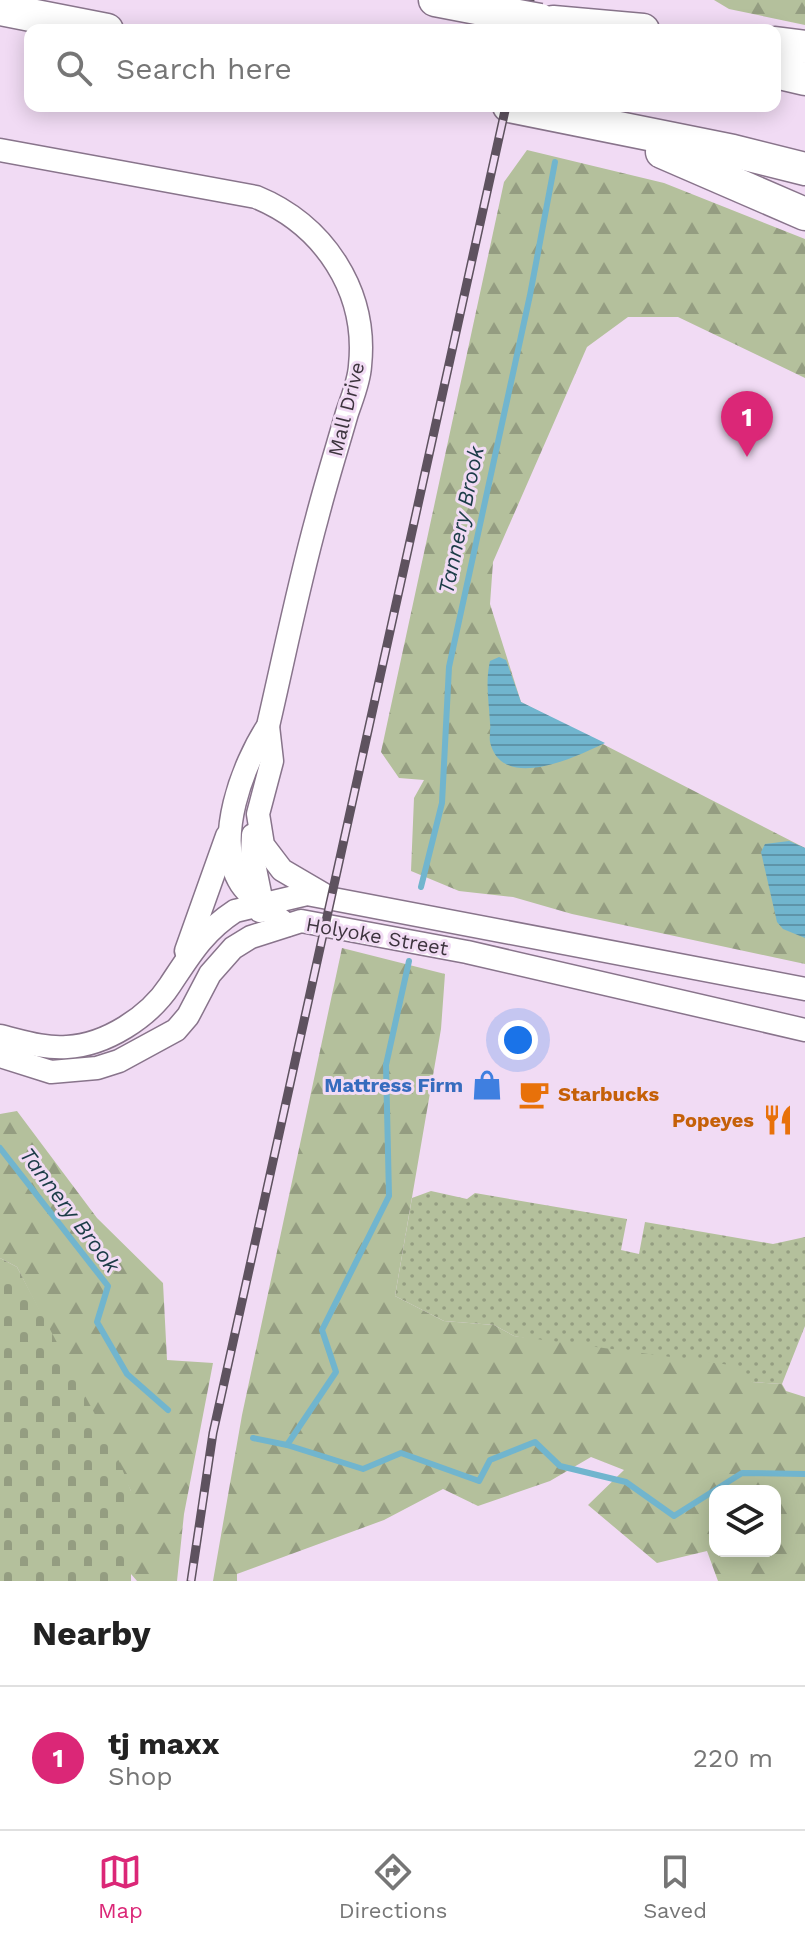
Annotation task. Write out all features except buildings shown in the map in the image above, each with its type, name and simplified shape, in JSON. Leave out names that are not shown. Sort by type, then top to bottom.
[{"type":"highway","points":[[435,0],[560,24]]},
{"type":"highway","points":[[0,9],[76,24]]},
{"type":"highway","points":[[535,19],[584,24]]},
{"type":"highway","points":[[781,44],[805,47]]},
{"type":"highway","points":[[781,73],[805,79]]},
{"type":"highway","points":[[541,112],[805,169]]},
{"type":"highway","points":[[557,115],[698,166],[805,214]]},
{"type":"street","name":"Mall Drive","points":[[0,150],[256,197],[306,227],[321,240],[344,274],[359,327],[360,369],[316,519],[268,726],[272,761],[258,814],[263,845],[274,863],[324,895]]},
{"type":"street","name":"Mall Drive","points":[[268,726],[249,755],[231,824],[231,852],[242,886],[287,925]]},
{"type":"street","points":[[251,937],[262,903],[251,843],[258,814]]},
{"type":"street","points":[[182,961],[231,824]]},
{"type":"street","name":"Holyoke Street","points":[[0,1036],[66,1047],[101,1039],[128,1025],[155,1002],[170,985],[182,961],[226,917],[262,903],[307,894],[805,989]]},
{"type":"street","name":"Holyoke Street","points":[[0,1056],[51,1072],[73,1071],[119,1061],[176,1030],[223,958],[251,937],[301,921],[389,936],[805,1030]]},
{"type":"green space","points":[[714,0],[805,0],[805,25],[729,9]]},
{"type":"green space","points":[[527,150],[664,183],[805,239],[805,378],[678,317],[628,317],[587,347],[493,562],[490,604],[521,702],[805,848],[805,964],[572,914],[513,897],[459,891],[411,871],[414,798],[424,780],[399,778],[381,752],[504,182]]},
{"type":"green space","points":[[342,948],[445,974],[441,1029],[395,1296],[444,1321],[494,1325],[514,1336],[738,1366],[752,1382],[782,1384],[786,1391],[805,1397],[805,1581],[718,1581],[709,1557],[781,1557],[781,1485],[709,1485],[709,1556],[707,1551],[657,1563],[588,1505],[624,1470],[591,1457],[550,1481],[478,1506],[443,1489],[384,1520],[237,1574],[237,1581],[213,1581],[242,1415]]},
{"type":"green space","points":[[17,1111],[97,1218],[163,1283],[167,1360],[213,1363],[184,1514],[177,1581],[137,1581],[131,1574],[131,1491],[17,1267],[0,1258],[0,1114]]},
{"type":"green space","points":[[431,1191],[467,1199],[475,1193],[627,1219],[621,1250],[639,1254],[645,1222],[773,1244],[805,1237],[805,1326],[782,1384],[752,1382],[514,1336],[494,1325],[444,1321],[395,1296],[412,1198]]},
{"type":"green space","points":[[0,1258],[17,1267],[117,1456],[131,1491],[131,1581],[0,1581]]},
{"type":"water","points":[[499,657],[506,660],[521,702],[605,743],[577,756],[542,766],[509,766],[497,757],[490,742],[488,684],[490,661]]},
{"type":"water","points":[[789,841],[805,848],[805,938],[783,929],[777,922],[761,852],[765,844]]},
{"type":"waterway","name":"Tannery Brook","points":[[421,887],[442,803],[449,667],[530,295],[555,162]]},
{"type":"waterway","name":"Tannery Brook","points":[[253,1438],[287,1445],[336,1372],[322,1330],[389,1196],[386,1065],[409,961]]},
{"type":"waterway","name":"Tannery Brook","points":[[0,1148],[108,1286],[97,1322],[127,1374],[168,1410]]},
{"type":"waterway","points":[[287,1445],[363,1469],[401,1453],[479,1481],[490,1460],[535,1442],[560,1466],[626,1482],[674,1516],[742,1473],[805,1474]]},
{"type":"railway","points":[[524,24],[530,0]]},
{"type":"railway","points":[[191,1581],[213,1433],[505,112]]},
{"type":"place","name":"tj maxx","points":[[747,457]]},
{"type":"place","name":"Mattress Firm","points":[[487,1085]]},
{"type":"place","name":"Starbucks","points":[[534,1094]]},
{"type":"place","name":"Popeyes","points":[[778,1120]]}]
